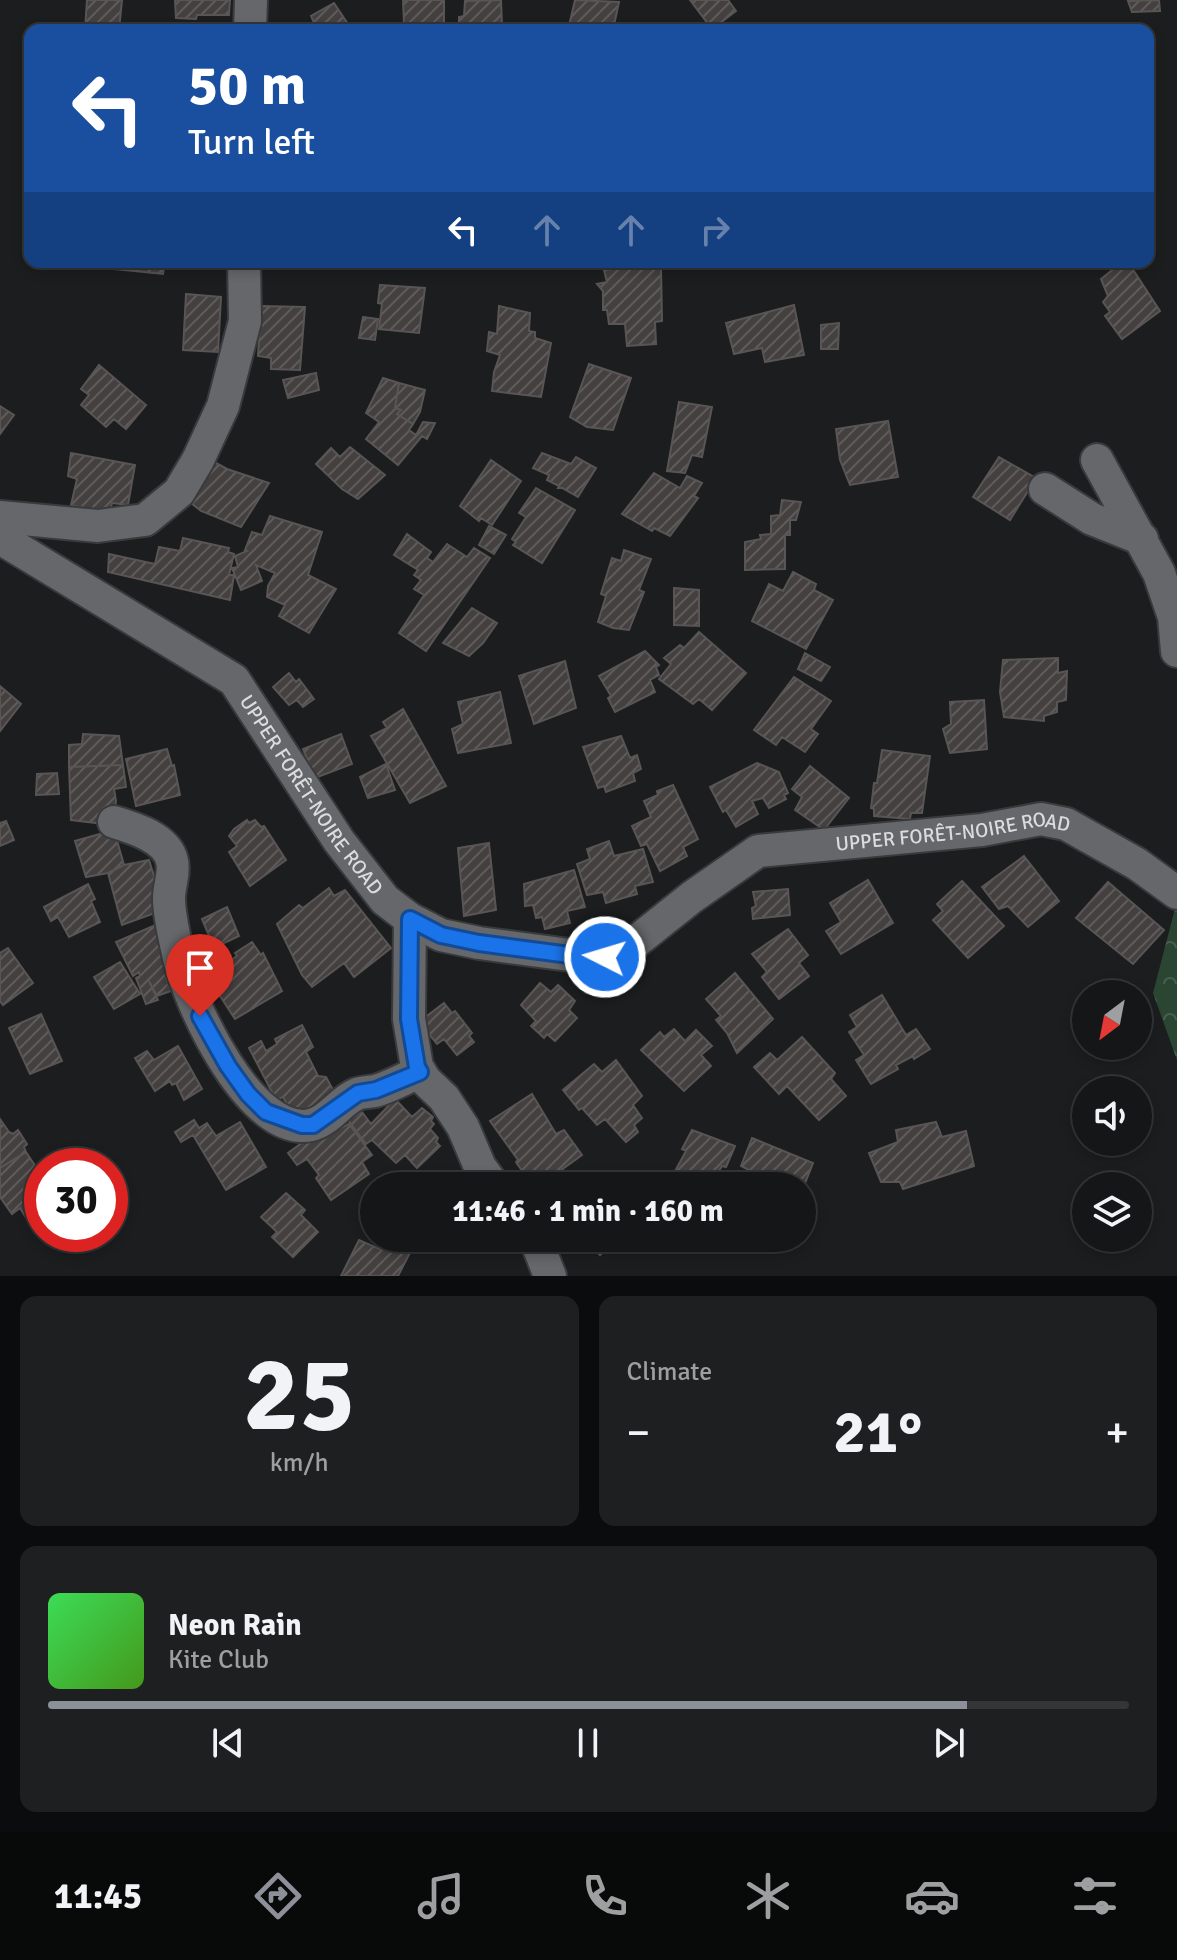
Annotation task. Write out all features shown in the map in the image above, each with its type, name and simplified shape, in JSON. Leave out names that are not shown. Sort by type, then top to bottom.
[{"type":"street","points":[[250,24],[251,0]]},
{"type":"street","points":[[0,517],[98,526],[145,520],[179,492],[223,406],[245,321],[244,268]]},
{"type":"street","points":[[1097,460],[1159,573],[1174,617],[1177,651]]},
{"type":"street","points":[[1045,489],[1092,519],[1142,539]]},
{"type":"street","name":"UPPER FORÊT-NOIRE ROAD","points":[[0,538],[234,680],[339,841],[385,900],[410,919],[441,935],[479,943],[605,957],[628,948],[692,897],[758,851],[982,830],[1041,819],[1066,824],[1137,864],[1177,893]]},
{"type":"street","points":[[114,822],[145,832],[167,852],[172,861],[169,899],[180,962],[200,1016],[228,1066],[248,1094],[266,1112],[302,1125],[313,1125],[358,1093],[376,1090],[420,1072]]},
{"type":"street","points":[[410,919],[409,1019],[417,1067],[457,1117],[484,1172]]},
{"type":"street","points":[[541,1252],[550,1276]]},
{"type":"green space","points":[[1177,901],[1177,1060],[1153,993]]},
{"type":"building","points":[[87,0],[122,0],[120,24],[85,24]]},
{"type":"building","points":[[175,0],[230,0],[229,15],[176,18]]},
{"type":"building","points":[[403,0],[444,0],[444,24],[404,24]]},
{"type":"building","points":[[501,0],[502,24],[459,24],[459,17],[464,16],[465,1]]},
{"type":"building","points":[[575,0],[619,2],[614,24],[569,24]]},
{"type":"building","points":[[690,0],[728,0],[736,11],[719,24],[708,24]]},
{"type":"building","points":[[1159,0],[1160,11],[1132,12],[1128,1]]},
{"type":"building","points":[[334,3],[348,24],[314,24],[311,16]]},
{"type":"building","points":[[115,268],[164,268],[163,274]]},
{"type":"building","points":[[1115,268],[1132,268],[1160,311],[1122,339],[1105,316],[1110,312],[1103,302],[1108,296],[1101,279]]},
{"type":"building","points":[[661,269],[662,321],[655,322],[656,344],[627,346],[625,324],[609,324],[607,310],[603,310],[603,291],[597,284],[607,282],[604,270]]},
{"type":"building","points":[[380,285],[425,288],[419,333],[379,329],[382,304],[378,303]]},
{"type":"building","points":[[186,294],[221,297],[218,352],[183,350]]},
{"type":"building","points":[[794,305],[804,355],[765,362],[762,348],[734,354],[726,323]]},
{"type":"building","points":[[261,306],[305,307],[300,370],[271,369],[271,358],[258,356]]},
{"type":"building","points":[[499,306],[530,313],[529,331],[535,332],[535,338],[551,343],[541,397],[492,391],[500,355],[487,351],[489,332],[497,334]]},
{"type":"building","points":[[363,317],[378,319],[375,340],[359,338]]},
{"type":"building","points":[[839,323],[838,349],[821,349],[821,325]]},
{"type":"building","points":[[589,364],[631,378],[613,430],[587,427],[570,417]]},
{"type":"building","points":[[99,365],[146,405],[126,429],[114,419],[106,427],[81,405],[89,395],[81,389]]},
{"type":"building","points":[[316,373],[319,390],[288,398],[283,380]]},
{"type":"building","points":[[383,378],[399,383],[395,408],[401,410],[397,414],[413,424],[409,430],[416,435],[423,422],[435,423],[427,439],[422,436],[398,465],[366,439],[379,422],[366,413]]},
{"type":"building","points":[[399,383],[425,390],[420,412],[413,424],[397,414],[401,410],[395,408]]},
{"type":"building","points":[[679,402],[712,407],[702,457],[692,455],[685,473],[667,471]]},
{"type":"building","points":[[0,406],[14,415],[0,434]]},
{"type":"building","points":[[888,421],[898,477],[850,485],[840,460],[836,429]]},
{"type":"building","points":[[350,447],[385,475],[358,499],[342,489],[316,464],[331,448],[340,457]]},
{"type":"building","points":[[71,453],[135,465],[128,505],[112,503],[109,514],[71,505],[77,479],[68,476]]},
{"type":"building","points":[[542,453],[571,464],[576,457],[596,468],[578,497],[558,488],[547,480],[549,475],[533,468]]},
{"type":"building","points":[[999,457],[1036,478],[1010,520],[973,497]]},
{"type":"building","points":[[207,458],[227,469],[269,483],[241,527],[201,511],[186,499]]},
{"type":"building","points":[[491,460],[521,481],[492,525],[481,518],[479,521],[460,506]]},
{"type":"building","points":[[654,473],[680,488],[687,476],[702,483],[694,496],[698,498],[670,536],[654,528],[652,531],[622,514]]},
{"type":"building","points":[[536,488],[575,510],[542,563],[513,545],[516,542],[512,539],[526,517],[519,513]]},
{"type":"building","points":[[782,500],[801,502],[796,520],[790,520],[790,535],[785,535],[785,569],[745,570],[745,542],[771,534],[771,516],[780,515]]},
{"type":"building","points":[[270,516],[322,532],[308,575],[336,589],[309,633],[279,616],[285,605],[267,597],[268,586],[275,573],[256,565],[262,581],[241,590],[232,568],[238,567],[235,556],[247,551],[252,532],[262,535]]},
{"type":"building","points":[[489,526],[506,535],[494,554],[479,545]]},
{"type":"building","points":[[407,534],[431,552],[427,558],[433,562],[447,544],[467,557],[474,548],[490,558],[426,651],[399,633],[424,595],[414,589],[421,580],[414,575],[418,570],[394,555]]},
{"type":"building","points":[[183,538],[229,548],[228,552],[234,554],[229,575],[234,575],[230,600],[108,572],[109,554],[155,564],[159,547],[180,551]]},
{"type":"building","points":[[624,550],[651,559],[639,590],[644,592],[629,630],[598,622],[606,596],[601,594],[612,558],[621,561]]},
{"type":"building","points":[[793,572],[816,584],[814,590],[833,600],[806,649],[752,621],[769,584],[783,591]]},
{"type":"building","points":[[674,588],[699,590],[699,626],[674,625]]},
{"type":"building","points":[[472,608],[497,623],[469,656],[443,643]]},
{"type":"building","points":[[699,632],[746,673],[712,710],[699,699],[693,704],[659,679],[671,664],[664,658],[680,645],[684,648]]},
{"type":"building","points":[[645,651],[659,665],[656,667],[659,675],[650,680],[655,692],[615,712],[608,698],[611,696],[599,676]]},
{"type":"building","points":[[805,653],[830,667],[821,681],[798,669]]},
{"type":"building","points":[[1058,658],[1058,673],[1067,671],[1066,700],[1057,702],[1057,712],[1044,716],[1044,721],[1004,717],[1000,692],[1003,660]]},
{"type":"building","points":[[565,661],[576,708],[534,724],[519,676]]},
{"type":"building","points":[[289,673],[296,682],[299,679],[314,699],[303,707],[297,700],[289,705],[273,687]]},
{"type":"building","points":[[794,677],[831,701],[811,729],[818,734],[805,752],[782,737],[776,745],[754,730]]},
{"type":"building","points":[[0,686],[21,704],[0,731]]},
{"type":"building","points":[[500,692],[511,743],[458,753],[452,729],[463,724],[458,702]]},
{"type":"building","points":[[984,700],[987,749],[950,753],[943,729],[951,724],[950,702]]},
{"type":"building","points":[[403,709],[446,786],[410,803],[371,736],[387,728],[383,722]]},
{"type":"building","points":[[83,734],[119,736],[123,765],[69,767],[69,745],[82,744]]},
{"type":"building","points":[[341,734],[352,764],[315,778],[303,749]]},
{"type":"building","points":[[621,736],[630,758],[637,755],[641,769],[633,773],[635,781],[606,792],[604,786],[598,788],[583,747]]},
{"type":"building","points":[[167,749],[180,795],[136,806],[126,759]]},
{"type":"building","points":[[882,750],[930,756],[922,813],[911,813],[910,819],[874,816],[874,809],[871,808],[874,783],[877,783]]},
{"type":"building","points":[[757,763],[779,772],[788,793],[784,795],[786,799],[769,808],[763,798],[752,801],[758,814],[736,827],[726,810],[723,812],[710,787]]},
{"type":"building","points":[[386,764],[395,790],[368,798],[360,777]]},
{"type":"building","points":[[123,765],[126,787],[114,789],[116,801],[112,825],[71,820],[69,767]]},
{"type":"building","points":[[810,766],[849,798],[824,830],[795,810],[802,797],[792,789]]},
{"type":"building","points":[[57,773],[59,794],[36,795],[37,774]]},
{"type":"building","points":[[673,785],[698,839],[683,847],[687,856],[660,871],[647,844],[641,846],[632,826],[651,817],[644,801],[658,795],[657,791]]},
{"type":"building","points":[[247,820],[249,823],[255,820],[261,827],[264,826],[286,860],[250,886],[229,852],[237,846],[229,836]]},
{"type":"building","points":[[6,821],[14,840],[0,846],[0,823]]},
{"type":"building","points":[[114,830],[124,865],[108,873],[86,877],[75,841]]},
{"type":"building","points":[[609,841],[614,856],[643,849],[653,882],[635,886],[637,894],[606,903],[603,892],[587,895],[577,864],[590,859],[587,849]]},
{"type":"building","points":[[489,843],[496,910],[464,916],[458,848]]},
{"type":"building","points":[[1024,856],[1059,901],[1028,927],[1008,906],[999,909],[982,887]]},
{"type":"building","points":[[149,860],[155,879],[160,877],[169,908],[122,925],[108,873],[124,865]]},
{"type":"building","points":[[574,870],[585,907],[567,911],[570,923],[545,929],[542,917],[536,918],[533,905],[525,906],[524,884]]},
{"type":"building","points":[[868,880],[893,923],[841,954],[826,931],[841,922],[830,903]]},
{"type":"building","points":[[962,881],[1004,926],[968,958],[933,920],[943,911],[937,904]]},
{"type":"building","points":[[1108,882],[1164,930],[1133,964],[1076,918]]},
{"type":"building","points":[[88,884],[100,922],[69,937],[58,917],[51,921],[44,907]]},
{"type":"building","points":[[329,888],[334,896],[345,890],[391,948],[354,977],[344,963],[312,987],[302,975],[277,924],[299,905],[303,908]]},
{"type":"building","points":[[788,889],[790,915],[753,919],[752,908],[756,906],[753,892]]},
{"type":"building","points":[[227,907],[239,936],[214,948],[202,919]]},
{"type":"building","points":[[160,923],[180,971],[166,978],[171,991],[157,996],[149,981],[158,1000],[146,1004],[136,978],[140,976],[139,972],[133,976],[116,942]]},
{"type":"building","points":[[788,929],[808,955],[799,963],[809,976],[779,999],[762,977],[767,972],[752,954]]},
{"type":"building","points":[[252,942],[261,955],[263,953],[282,991],[235,1019],[207,976]]},
{"type":"building","points":[[8,948],[33,983],[3,1005],[0,1001],[0,953]]},
{"type":"building","points":[[120,962],[140,994],[114,1009],[94,977]]},
{"type":"building","points":[[735,973],[773,1019],[737,1053],[716,1020],[721,1016],[706,999]]},
{"type":"building","points":[[540,983],[551,992],[558,985],[575,1001],[569,1010],[577,1018],[555,1041],[547,1034],[544,1038],[531,1026],[536,1021],[521,1005]]},
{"type":"building","points":[[882,995],[906,1035],[916,1029],[930,1049],[896,1065],[898,1069],[871,1084],[856,1060],[864,1055],[849,1032],[857,1027],[850,1015]]},
{"type":"building","points":[[444,1003],[452,1013],[455,1011],[472,1033],[469,1036],[474,1042],[457,1055],[444,1039],[437,1044],[419,1022]]},
{"type":"building","points":[[41,1014],[62,1061],[30,1074],[9,1028]]},
{"type":"building","points":[[302,1025],[313,1047],[306,1052],[318,1076],[326,1077],[337,1097],[295,1119],[283,1097],[276,1100],[249,1048],[261,1041],[266,1051],[277,1044],[275,1039]]},
{"type":"building","points":[[674,1029],[685,1041],[696,1030],[712,1046],[701,1055],[711,1066],[684,1091],[641,1050],[660,1032],[664,1037]]},
{"type":"building","points":[[802,1037],[835,1073],[831,1079],[846,1096],[819,1120],[787,1086],[779,1094],[754,1067],[770,1053],[777,1060]]},
{"type":"building","points":[[178,1046],[202,1089],[184,1100],[176,1083],[172,1085],[170,1081],[155,1091],[135,1058],[147,1051],[154,1060]]},
{"type":"building","points":[[616,1060],[642,1096],[633,1105],[642,1118],[634,1125],[638,1132],[626,1142],[605,1119],[597,1125],[582,1108],[579,1110],[563,1090],[594,1064],[602,1072]]},
{"type":"building","points":[[532,1094],[556,1134],[564,1130],[582,1155],[559,1172],[523,1172],[516,1162],[518,1160],[490,1121]]},
{"type":"building","points":[[395,1099],[412,1117],[422,1108],[433,1117],[431,1121],[434,1124],[430,1129],[440,1146],[417,1168],[405,1155],[396,1163],[372,1140],[366,1144],[348,1120],[362,1112],[371,1124]]},
{"type":"building","points":[[0,1119],[9,1132],[13,1134],[18,1130],[27,1144],[24,1153],[0,1168]]},
{"type":"building","points":[[194,1120],[199,1128],[207,1123],[216,1136],[240,1122],[266,1167],[226,1190],[193,1135],[181,1142],[175,1132]]},
{"type":"building","points":[[333,1120],[340,1128],[349,1124],[372,1155],[362,1162],[368,1172],[360,1172],[360,1180],[331,1200],[307,1159],[297,1165],[288,1153]]},
{"type":"building","points":[[936,1122],[942,1137],[966,1131],[974,1166],[903,1189],[900,1182],[881,1182],[869,1153],[898,1142],[896,1130]]},
{"type":"building","points":[[692,1130],[735,1146],[726,1167],[722,1166],[718,1172],[675,1172],[686,1151],[682,1149]]},
{"type":"building","points":[[752,1138],[813,1163],[809,1172],[753,1172],[741,1166]]},
{"type":"building","points":[[24,1153],[24,1214],[20,1208],[12,1214],[0,1197],[0,1168]]},
{"type":"building","points":[[286,1193],[305,1210],[301,1215],[318,1232],[293,1257],[272,1237],[277,1232],[261,1217]]},
{"type":"building","points":[[359,1240],[360,1252],[410,1252],[398,1276],[341,1276]]},
{"type":"route","points":[[200,1016],[228,1066],[248,1094],[266,1112],[302,1125],[313,1125],[358,1093],[376,1090],[420,1072],[409,1019],[410,919],[441,935],[479,943],[605,957]]}]
